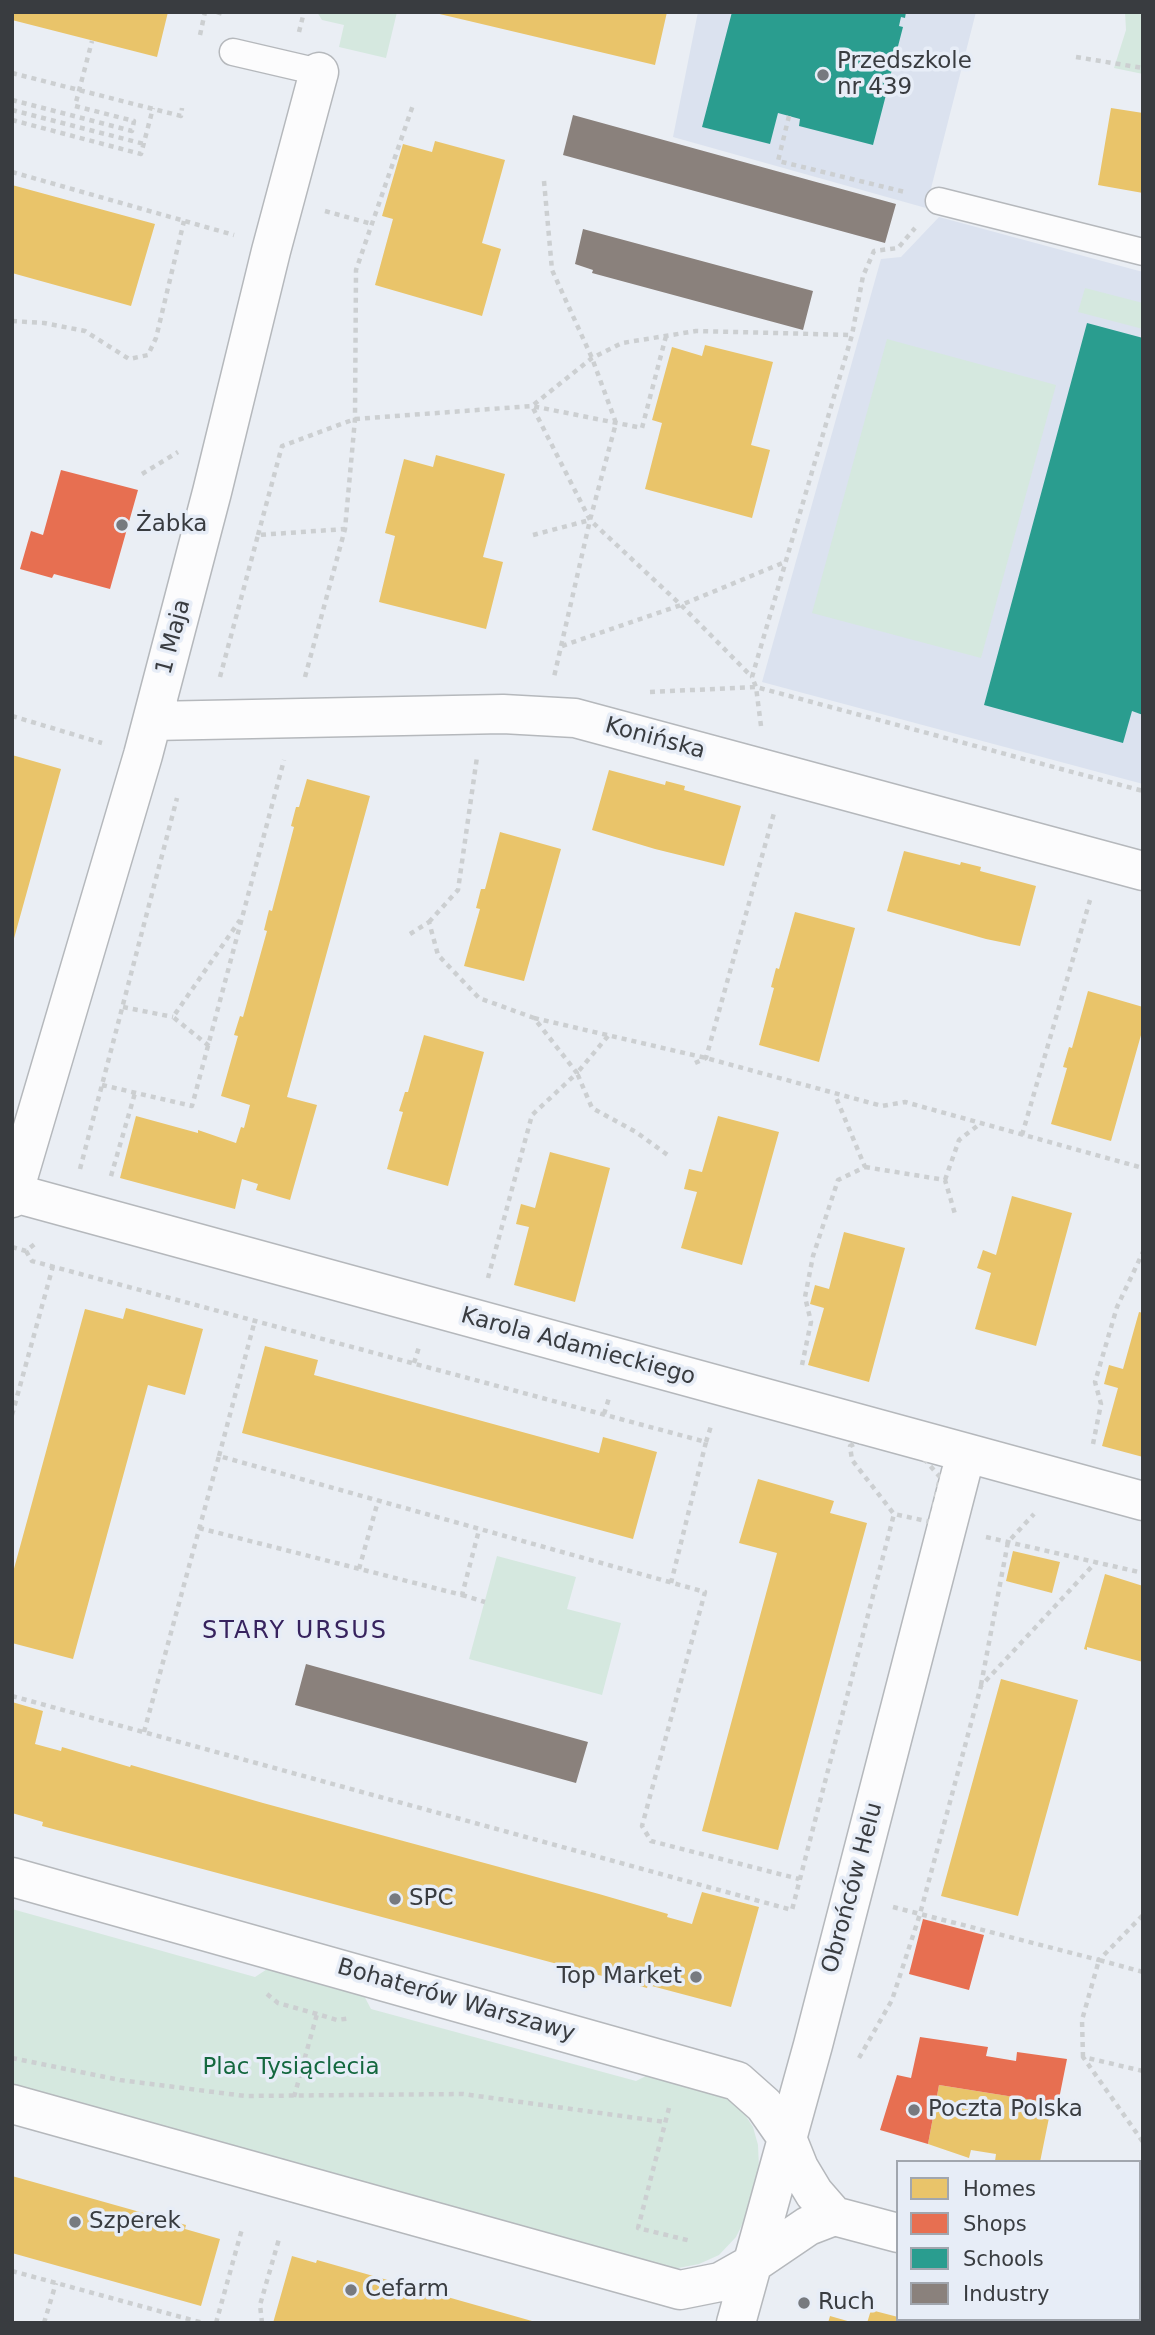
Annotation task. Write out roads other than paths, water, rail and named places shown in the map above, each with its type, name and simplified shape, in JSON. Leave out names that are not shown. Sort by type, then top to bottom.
[{"type":"street","name":"1 Maja","points":[[13,1196],[152,721],[271,251],[320,72]]},
{"type":"street","name":"Konińska","points":[[152,721],[503,714],[575,718],[1143,871]]},
{"type":"street","name":"Karola Adamieckiego","points":[[13,1196],[1143,1501]]},
{"type":"street","name":"Obrońców Helu","points":[[736,2323],[851,1896],[939,1525],[966,1453]]},
{"type":"street","name":"Bohaterów Warszawy","points":[[12,1877],[737,2081],[764,2105],[787,2138],[799,2168],[814,2193],[834,2216]]},
{"type":"street","points":[[12,2104],[680,2290],[720,2282],[808,2226],[834,2216],[896,2232]]},
{"type":"lane","points":[[233,52],[320,72]]},
{"type":"lane","points":[[939,201],[1143,252]]},
{"type":"place","name":"Przedszkole nr 439","points":[[823,75]]},
{"type":"place","name":"Żabka","points":[[122,525]]},
{"type":"place","name":"SPC","points":[[395,1899]]},
{"type":"place","name":"Top Market","points":[[696,1977]]},
{"type":"place","name":"Poczta Polska","points":[[914,2110]]},
{"type":"place","name":"Szperek","points":[[75,2222]]},
{"type":"place","name":"Cefarm","points":[[351,2290]]},
{"type":"place","name":"Ruch","points":[[804,2303]]},
{"type":"district","name":"STARY URSUS","points":[[295,1632]]},
{"type":"park label","name":"Plac Tysiąclecia","points":[[291,2068]]}]
